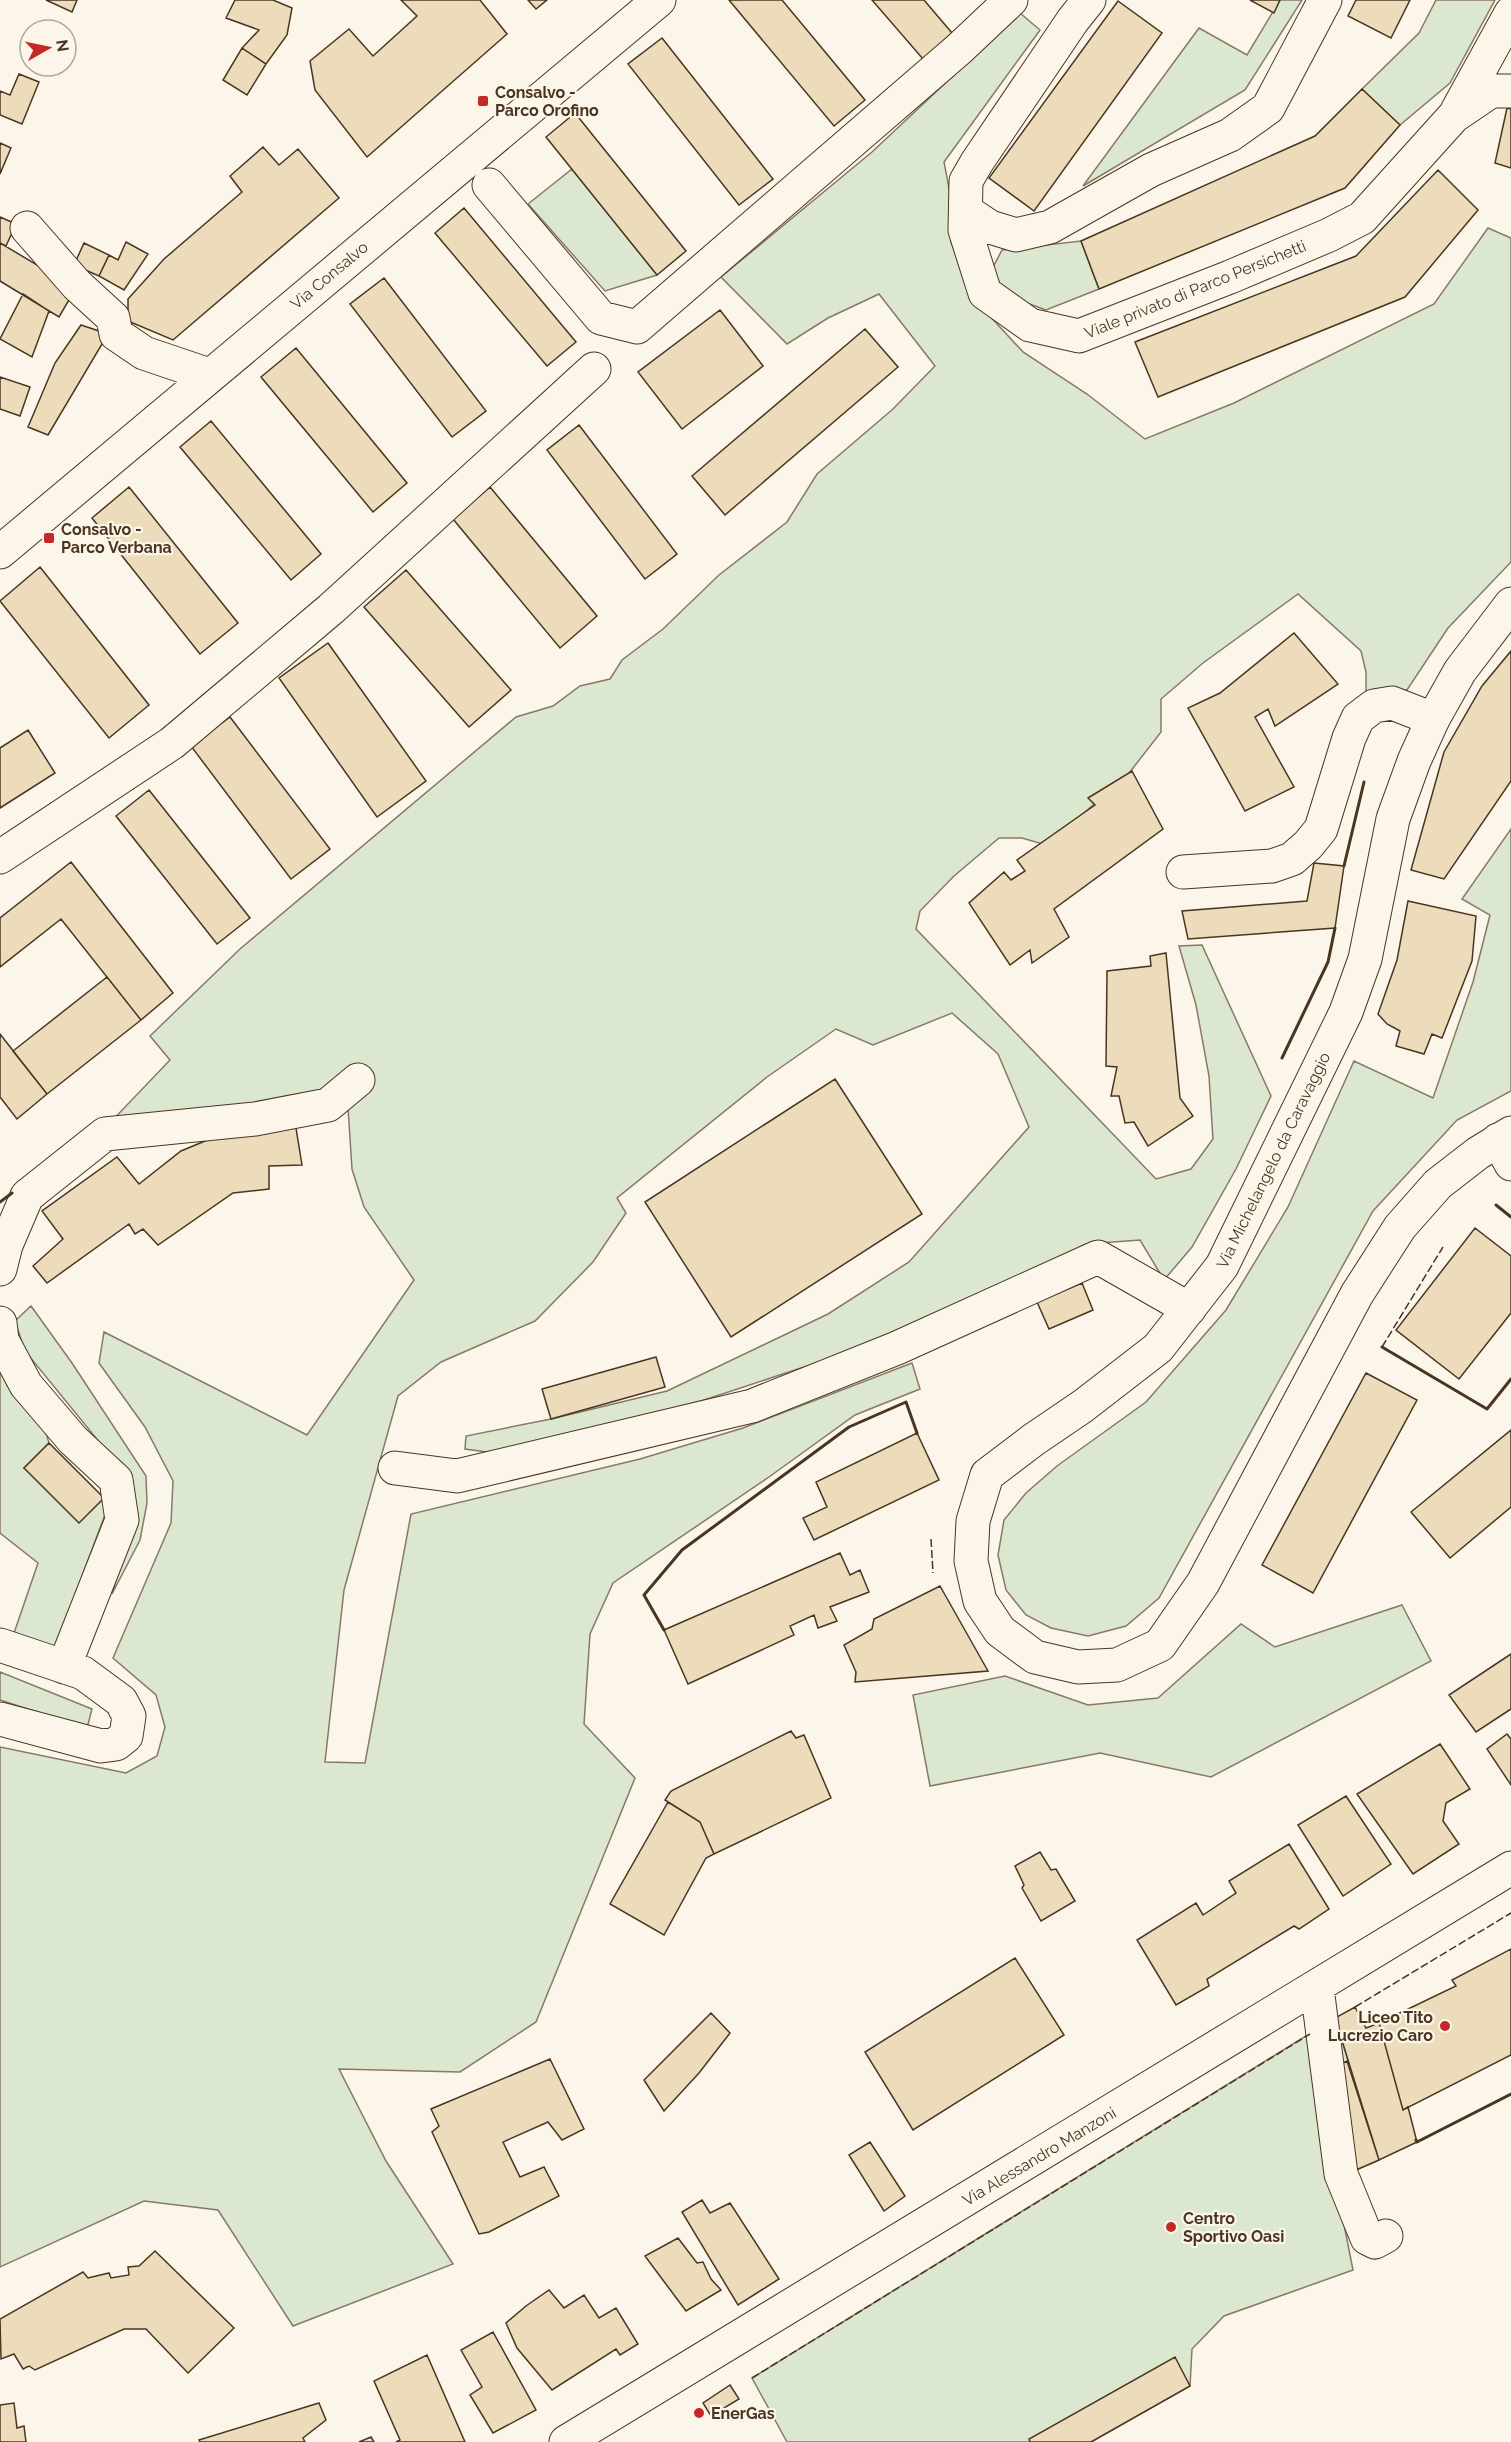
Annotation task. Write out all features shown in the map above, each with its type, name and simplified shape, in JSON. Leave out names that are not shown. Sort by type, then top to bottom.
[{"type":"street","name":"Via Consalvo","points":[[0,552],[659,0]]},
{"type":"street","points":[[489,185],[601,318],[637,327],[959,49],[1011,0]]},
{"type":"street","name":"Viale privato di Parco Persichetti","points":[[1089,0],[966,181],[965,230],[985,293],[1030,325],[1079,336],[1230,277],[1329,235],[1362,218],[1454,116],[1491,91],[1511,91]]},
{"type":"street","points":[[966,211],[990,227],[1016,235],[1050,227],[1151,170],[1230,135],[1268,108],[1324,0]]},
{"type":"street","points":[[1454,116],[1511,13]]},
{"type":"street","points":[[27,228],[77,285],[117,309],[116,334],[144,353],[209,375]]},
{"type":"street","points":[[0,858],[180,737],[331,609],[594,369]]},
{"type":"street","name":"Via Michelangelo da Caravaggio","points":[[1507,1146],[1478,1153],[1438,1184],[1400,1227],[1358,1294],[1203,1583],[1160,1645],[1117,1665],[1078,1667],[1035,1657],[1000,1631],[980,1601],[971,1561],[973,1521],[987,1475],[1083,1406],[1158,1348],[1222,1266],[1346,1012],[1365,959],[1393,819],[1414,761],[1433,719],[1460,671],[1511,604]]},
{"type":"street","points":[[1183,872],[1272,866],[1292,859],[1321,829],[1349,738],[1358,718],[1374,706],[1392,703],[1433,719]]},
{"type":"street","points":[[0,1269],[6,1245],[27,1196],[105,1134],[255,1119],[328,1105],[358,1080]]},
{"type":"street","points":[[395,1468],[458,1476],[752,1406],[897,1348],[1098,1257],[1189,1309]]},
{"type":"street","points":[[0,1323],[2,1340],[26,1384],[72,1440],[116,1480],[122,1520],[64,1667]]},
{"type":"street","points":[[0,1646],[84,1673],[121,1701],[129,1716],[126,1736],[116,1744],[101,1746],[0,1719]]},
{"type":"street","name":"Via Alessandro Manzoni","points":[[566,2442],[1317,1988],[1511,1868]]},
{"type":"street","points":[[1317,1988],[1341,2174],[1367,2238],[1375,2242],[1386,2236]]},
{"type":"green space","points":[[1280,0],[1302,0],[1245,90],[1083,186],[1199,28],[1247,55]]},
{"type":"green space","points":[[1436,0],[1495,0],[1450,83],[1400,125],[1362,89],[1419,33]]},
{"type":"green space","points":[[1020,13],[1040,30],[944,162],[950,193],[951,242],[974,299],[1023,352],[1087,394],[1145,439],[1234,403],[1434,304],[1488,228],[1511,238],[1511,562],[1448,628],[1407,690],[1384,688],[1366,698],[1366,672],[1361,651],[1298,594],[1203,663],[1161,699],[1161,732],[1126,777],[1046,845],[1022,838],[999,838],[954,876],[920,911],[916,929],[1156,1179],[1191,1169],[1213,1139],[1209,1076],[1196,1005],[1179,946],[1202,945],[1271,1096],[1236,1169],[1192,1247],[1164,1280],[1140,1240],[1086,1244],[917,1327],[701,1401],[494,1453],[465,1449],[466,1436],[551,1419],[667,1391],[828,1314],[909,1262],[1029,1127],[998,1054],[952,1013],[873,1045],[836,1029],[767,1077],[617,1198],[626,1213],[593,1262],[535,1321],[441,1362],[398,1396],[344,1590],[325,1762],[365,1763],[411,1514],[640,1459],[743,1428],[912,1363],[920,1389],[855,1415],[769,1477],[613,1583],[590,1634],[584,1724],[635,1778],[536,2022],[460,2072],[339,2069],[386,2161],[453,2264],[293,2326],[218,2210],[144,2201],[0,2267],[0,1747],[126,1773],[157,1756],[165,1727],[156,1695],[113,1658],[171,1523],[173,1481],[145,1427],[99,1363],[104,1332],[307,1435],[414,1280],[364,1207],[352,1169],[348,1107],[105,1128],[170,1060],[150,1036],[240,949],[516,717],[553,706],[580,686],[610,679],[622,660],[663,629],[719,575],[787,522],[817,474],[893,409],[935,366],[879,294],[828,318],[787,344],[721,277],[872,152]]},
{"type":"green space","points":[[572,169],[657,275],[605,291],[528,204]]},
{"type":"green space","points":[[1081,241],[1099,289],[1046,310],[1010,297],[991,271],[1002,250]]},
{"type":"green space","points":[[1511,829],[1511,1091],[1457,1120],[1373,1211],[1159,1598],[1126,1626],[1088,1636],[1051,1628],[1026,1615],[1006,1590],[998,1555],[1004,1520],[1026,1493],[1057,1466],[1146,1402],[1226,1310],[1288,1207],[1354,1061],[1433,1098],[1473,982],[1490,915],[1462,899]]},
{"type":"green space","points":[[31,1306],[72,1363],[146,1476],[147,1503],[140,1540],[112,1594],[129,1536],[114,1460],[25,1351],[15,1321]]},
{"type":"green space","points":[[0,1368],[45,1429],[49,1443],[24,1468],[104,1498],[106,1512],[54,1651],[12,1639],[38,1563],[0,1533]]},
{"type":"green space","points":[[1402,1605],[1431,1661],[1211,1777],[1100,1753],[930,1786],[913,1695],[1005,1676],[1088,1705],[1158,1698],[1241,1624],[1275,1647]]},
{"type":"green space","points":[[0,1672],[92,1709],[87,1728],[0,1700]]},
{"type":"green space","name":"Centro Sportivo Oasi","points":[[1335,2018],[1379,2160],[1356,2170],[1336,2184],[1353,2270],[1224,2316],[1192,2349],[1190,2386],[1091,2442],[787,2442],[752,2378]]},
{"type":"building","points":[[46,0],[77,0],[72,12]]},
{"type":"building","points":[[235,0],[273,0],[292,8],[287,35],[266,64],[242,48],[259,30],[226,18]]},
{"type":"building","points":[[401,0],[480,0],[507,34],[367,157],[315,90],[310,61],[349,29],[373,56],[417,16]]},
{"type":"building","points":[[528,0],[547,0],[536,9]]},
{"type":"building","points":[[729,0],[782,0],[865,100],[834,126]]},
{"type":"building","points":[[872,0],[924,0],[952,33],[923,59]]},
{"type":"building","points":[[1250,0],[1280,0],[1274,13]]},
{"type":"building","points":[[1356,0],[1410,0],[1391,38],[1348,16]]},
{"type":"building","points":[[1118,1],[1162,33],[1034,211],[989,178]]},
{"type":"building","points":[[662,38],[773,179],[739,205],[628,64]]},
{"type":"building","points":[[242,48],[266,64],[247,95],[223,80]]},
{"type":"building","points":[[18,76],[39,82],[22,124],[0,115],[0,91],[10,95]]},
{"type":"building","points":[[1362,89],[1400,125],[1345,188],[1099,289],[1081,241],[1315,136]]},
{"type":"building","points":[[1507,108],[1511,109],[1511,168],[1495,163]]},
{"type":"building","points":[[575,113],[686,251],[657,275],[546,137]]},
{"type":"building","points":[[0,143],[11,148],[0,174]]},
{"type":"building","points":[[263,147],[279,165],[298,149],[339,198],[173,340],[128,321],[128,299],[164,259],[242,192],[230,176]]},
{"type":"building","points":[[1438,170],[1478,210],[1405,297],[1158,397],[1135,342],[1356,256]]},
{"type":"building","points":[[464,208],[576,342],[547,366],[435,233]]},
{"type":"building","points":[[0,217],[16,224],[6,246],[0,243]]},
{"type":"building","points":[[126,242],[148,254],[124,290],[99,276],[109,255],[118,260]]},
{"type":"building","points":[[0,243],[76,288],[59,317],[0,281]]},
{"type":"building","points":[[84,243],[109,255],[99,276],[74,265]]},
{"type":"building","points":[[384,278],[486,411],[452,437],[350,304]]},
{"type":"building","points":[[23,294],[49,311],[32,357],[0,339]]},
{"type":"building","points":[[720,310],[763,366],[682,429],[638,372]]},
{"type":"building","points":[[81,325],[108,334],[48,435],[28,427],[55,363]]},
{"type":"building","points":[[865,329],[898,367],[725,515],[692,476]]},
{"type":"building","points":[[296,348],[407,483],[373,512],[261,377]]},
{"type":"building","points":[[0,377],[30,387],[20,416],[0,409]]},
{"type":"building","points":[[211,421],[321,554],[291,580],[180,447]]},
{"type":"building","points":[[579,425],[677,554],[645,579],[547,450]]},
{"type":"building","points":[[129,487],[238,623],[200,654],[92,518]]},
{"type":"building","points":[[490,487],[597,616],[560,648],[453,519]]},
{"type":"building","points":[[40,567],[149,705],[109,738],[0,601]]},
{"type":"building","points":[[406,570],[511,690],[469,727],[364,607]]},
{"type":"building","points":[[1294,633],[1338,684],[1275,726],[1268,709],[1255,717],[1294,787],[1245,811],[1188,708],[1220,693]]},
{"type":"building","points":[[328,643],[426,781],[377,817],[279,678]]},
{"type":"building","points":[[1511,651],[1511,781],[1444,879],[1411,870],[1444,752],[1482,686]]},
{"type":"building","points":[[230,717],[330,849],[291,879],[191,746]]},
{"type":"building","points":[[28,730],[55,773],[0,808],[0,748]]},
{"type":"building","points":[[1132,771],[1163,829],[1054,909],[1069,937],[1032,963],[1030,950],[1010,965],[969,903],[1004,872],[1011,880],[1025,871],[1017,860],[1095,805],[1088,798]]},
{"type":"building","points":[[149,790],[250,918],[217,944],[116,816]]},
{"type":"building","points":[[71,862],[173,993],[141,1020],[61,919],[0,967],[0,918]]},
{"type":"building","points":[[1314,863],[1344,866],[1335,928],[1188,939],[1182,911],[1307,901]]},
{"type":"building","points":[[1408,901],[1476,916],[1472,961],[1442,1038],[1432,1034],[1424,1054],[1396,1046],[1400,1031],[1387,1024],[1378,1014],[1397,960]]},
{"type":"building","points":[[1166,953],[1180,1098],[1193,1116],[1148,1146],[1134,1122],[1125,1123],[1119,1096],[1111,1096],[1117,1067],[1106,1066],[1107,971],[1151,966],[1150,956]]},
{"type":"building","points":[[107,977],[141,1020],[47,1094],[13,1051]]},
{"type":"building","points":[[0,1034],[47,1094],[17,1119],[0,1097]]},
{"type":"building","points":[[835,1079],[922,1214],[731,1337],[645,1202]]},
{"type":"building","points":[[295,1122],[302,1165],[269,1166],[269,1189],[233,1193],[158,1245],[143,1229],[135,1234],[129,1224],[47,1283],[33,1266],[63,1239],[42,1211],[117,1157],[139,1184],[181,1151],[217,1136]]},
{"type":"building","points":[[1475,1228],[1511,1256],[1511,1313],[1459,1379],[1396,1330]]},
{"type":"building","points":[[1082,1283],[1093,1310],[1049,1329],[1037,1302]]},
{"type":"building","points":[[656,1357],[665,1387],[551,1419],[542,1389]]},
{"type":"building","points":[[1366,1373],[1417,1400],[1313,1593],[1262,1565]]},
{"type":"building","points":[[1511,1430],[1511,1507],[1450,1558],[1411,1512]]},
{"type":"building","points":[[917,1433],[939,1480],[814,1540],[803,1518],[827,1507],[816,1482]]},
{"type":"building","points":[[49,1443],[104,1498],[79,1523],[24,1468]]},
{"type":"building","points":[[840,1553],[850,1575],[860,1570],[869,1592],[830,1607],[837,1621],[818,1628],[814,1615],[790,1626],[794,1635],[688,1684],[664,1630]]},
{"type":"building","points":[[940,1586],[988,1671],[855,1682],[856,1672],[844,1645],[872,1629],[874,1619]]},
{"type":"building","points":[[1511,1654],[1511,1709],[1476,1732],[1449,1695]]},
{"type":"building","points":[[791,1731],[796,1738],[804,1735],[831,1798],[714,1854],[700,1822],[665,1800],[671,1791]]},
{"type":"building","points":[[1507,1734],[1511,1739],[1511,1785],[1487,1749]]},
{"type":"building","points":[[1440,1744],[1470,1789],[1446,1803],[1443,1821],[1459,1844],[1413,1874],[1357,1794]]},
{"type":"building","points":[[1346,1796],[1391,1864],[1343,1896],[1298,1825]]},
{"type":"building","points":[[668,1802],[700,1822],[714,1854],[706,1858],[664,1935],[610,1904]]},
{"type":"building","points":[[1289,1844],[1329,1909],[1299,1929],[1294,1926],[1207,1979],[1209,1986],[1176,2005],[1137,1940],[1196,1903],[1203,1915],[1236,1893],[1229,1881]]},
{"type":"building","points":[[1040,1852],[1051,1870],[1056,1869],[1075,1901],[1041,1921],[1022,1888],[1024,1885],[1015,1866]]},
{"type":"building","points":[[1511,1949],[1511,2055],[1403,2110],[1379,2023],[1456,1986],[1452,1980]]},
{"type":"building","points":[[1015,1958],[1064,2035],[913,2130],[865,2052]]},
{"type":"building","points":[[1355,2007],[1366,2028],[1379,2023],[1403,2110],[1408,2107],[1417,2142],[1379,2160],[1335,2018]]},
{"type":"building","points":[[711,2013],[730,2033],[699,2073],[664,2111],[644,2080]]},
{"type":"building","points":[[550,2059],[584,2129],[562,2140],[548,2122],[503,2142],[520,2177],[544,2167],[559,2196],[489,2232],[479,2234],[432,2132],[439,2126],[431,2109]]},
{"type":"building","points":[[1347,2061],[1379,2160],[1356,2170],[1339,2065]]},
{"type":"building","points":[[870,2142],[905,2196],[884,2211],[849,2155]]},
{"type":"building","points":[[702,2200],[710,2213],[730,2203],[779,2279],[738,2305],[682,2212]]},
{"type":"building","points":[[678,2238],[697,2263],[703,2262],[711,2279],[721,2290],[686,2311],[645,2256]]},
{"type":"building","points":[[155,2251],[234,2328],[188,2373],[146,2329],[124,2329],[35,2370],[29,2366],[23,2369],[14,2354],[1,2359],[0,2319],[83,2272],[88,2278],[109,2273],[111,2278],[129,2275],[128,2267],[139,2266]]},
{"type":"building","points":[[549,2290],[564,2308],[584,2295],[599,2318],[616,2308],[638,2344],[620,2355],[616,2349],[552,2390],[517,2348],[506,2323]]},
{"type":"building","points":[[493,2332],[536,2410],[493,2433],[470,2395],[482,2387],[461,2350]]},
{"type":"building","points":[[427,2355],[465,2442],[396,2442],[400,2440],[374,2381]]},
{"type":"building","points":[[1175,2357],[1190,2386],[1091,2442],[1030,2442],[1029,2439]]},
{"type":"building","points":[[730,2385],[739,2399],[711,2416],[703,2403]]},
{"type":"building","points":[[14,2403],[17,2428],[24,2426],[26,2442],[0,2442],[0,2405]]},
{"type":"building","points":[[319,2403],[326,2420],[303,2438],[305,2442],[200,2442],[199,2440]]},
{"type":"building","points":[[371,2437],[374,2442],[359,2442]]},
{"type":"fence","points":[[1382,1347],[1443,1247]]},
{"type":"fence","points":[[931,1539],[933,1573]]},
{"type":"fence","points":[[1355,2007],[1511,1913]]},
{"type":"fence","points":[[752,2378],[1310,2034]]},
{"type":"wall","points":[[1344,866],[1364,782]]},
{"type":"wall","points":[[1282,1058],[1328,962],[1335,928]]},
{"type":"wall","points":[[0,1202],[12,1193]]},
{"type":"wall","points":[[1496,1205],[1511,1217]]},
{"type":"wall","points":[[1382,1347],[1487,1409],[1511,1379]]},
{"type":"wall","points":[[664,1630],[644,1595],[682,1550],[849,1427],[906,1402],[917,1433]]},
{"type":"wall","points":[[1416,2140],[1417,2142],[1511,2094]]},
{"type":"place","name":"Consalvo - Parco Orofino","points":[[483,101]]},
{"type":"place","name":"Consalvo - Parco Verbana","points":[[49,538]]},
{"type":"place","name":"Liceo Tito Lucrezio Caro","points":[[1445,2026]]},
{"type":"place","name":"Centro Sportivo Oasi","points":[[1171,2227]]},
{"type":"place","name":"EnerGas","points":[[699,2413]]}]
